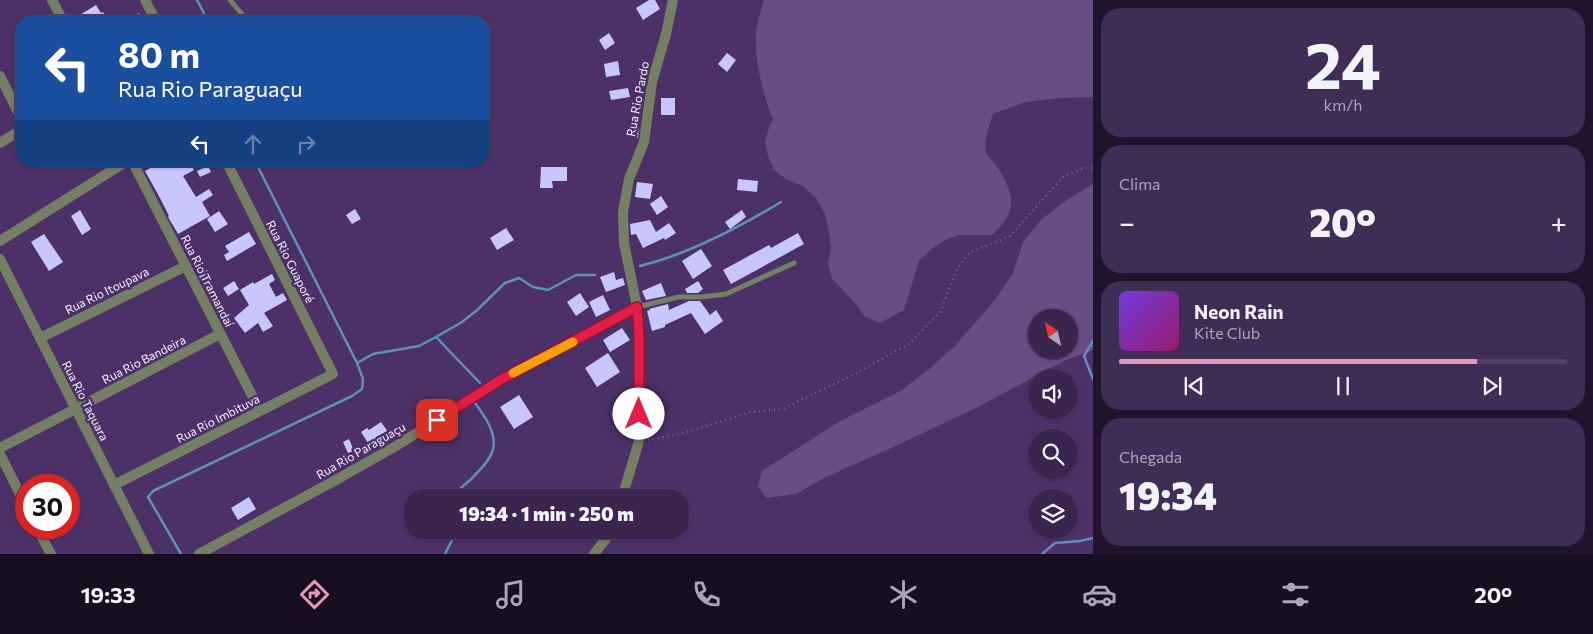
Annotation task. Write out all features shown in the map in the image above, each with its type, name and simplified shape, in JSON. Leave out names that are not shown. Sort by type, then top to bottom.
[{"type":"street","points":[[52,0],[60,15]]},
{"type":"street","points":[[145,0],[153,15]]},
{"type":"street","name":"Rua Rio Pardo","points":[[625,489],[639,441],[639,334],[637,307],[624,243],[622,212],[629,179],[644,142],[652,82],[666,34],[673,0]]},
{"type":"street","points":[[0,76],[15,106]]},
{"type":"street","points":[[0,143],[15,134]]},
{"type":"street","points":[[0,241],[117,167]]},
{"type":"street","name":"Rua Rio Tramandaí","points":[[135,167],[260,411]]},
{"type":"street","name":"Rua Rio Guaporé","points":[[229,167],[333,374]]},
{"type":"street","name":"Rua Rio Taquara","points":[[0,259],[114,485],[145,553]]},
{"type":"street","name":"Rua Rio Itoupava","points":[[40,338],[186,266]]},
{"type":"street","name":"Rua Rio Paraguaçu","points":[[199,554],[388,450],[502,379],[637,307]]},
{"type":"street","name":"Rua Rio Bandeira","points":[[0,448],[220,334]]},
{"type":"street","name":"Rua Rio Imbituva","points":[[114,485],[333,374]]},
{"type":"street","points":[[0,454],[15,484]]},
{"type":"street","points":[[43,539],[51,554]]},
{"type":"street","points":[[594,554],[606,539]]},
{"type":"lane","points":[[230,0],[243,15]]},
{"type":"lane","points":[[637,307],[679,297],[726,294],[794,263]]},
{"type":"path","points":[[639,441],[681,434],[751,412],[782,409],[851,376],[909,344],[940,312],[958,267],[969,253],[1010,236],[1064,176],[1084,168],[1093,168]]},
{"type":"shaded area","points":[[764,0],[1093,0],[1093,97],[1058,98],[1025,102],[993,114],[985,148],[987,154],[1004,178],[1011,195],[1010,211],[1006,219],[992,235],[959,235],[945,240],[930,250],[919,261],[904,310],[880,323],[864,316],[856,304],[832,279],[828,264],[831,248],[829,232],[825,214],[816,198],[803,186],[786,179],[774,170],[768,156],[765,141],[773,120],[760,78],[756,46],[757,26]]},
{"type":"shaded area","points":[[1093,184],[1093,350],[1078,356],[1078,309],[1028,309],[1028,359],[1069,359],[1049,369],[1028,369],[1028,380],[976,408],[824,478],[796,494],[766,498],[758,486],[762,471],[840,421],[902,390],[954,347],[995,300],[1013,273],[1023,242],[1042,219],[1068,199]]},
{"type":"building","points":[[649,0],[655,0],[660,9],[643,20],[636,8]]},
{"type":"building","points":[[96,5],[105,15],[80,15]]},
{"type":"building","points":[[609,33],[615,43],[605,50],[599,40]]},
{"type":"building","points":[[727,53],[736,60],[727,72],[718,64]]},
{"type":"building","points":[[618,61],[620,75],[606,77],[604,64]]},
{"type":"building","points":[[628,88],[630,97],[611,100],[609,91]]},
{"type":"building","points":[[661,98],[675,98],[675,115],[661,115]]},
{"type":"building","points":[[630,125],[639,128],[638,138],[627,135]]},
{"type":"building","points":[[152,167],[192,167],[194,170],[183,176],[196,197],[209,189],[213,195],[202,202],[210,216],[178,234],[145,171]]},
{"type":"building","points":[[208,167],[211,172],[200,177],[197,171]]},
{"type":"building","points":[[541,167],[567,167],[567,181],[552,181],[553,188],[540,188]]},
{"type":"building","points":[[738,179],[758,181],[757,192],[737,190]]},
{"type":"building","points":[[637,182],[653,184],[650,199],[635,197]]},
{"type":"building","points":[[661,196],[668,207],[657,215],[650,204]]},
{"type":"building","points":[[355,209],[361,219],[352,224],[346,215]]},
{"type":"building","points":[[80,210],[91,229],[82,235],[71,216]]},
{"type":"building","points":[[742,210],[746,217],[730,229],[725,222]]},
{"type":"building","points":[[219,211],[228,224],[215,232],[207,219]]},
{"type":"building","points":[[650,220],[656,232],[669,223],[676,233],[665,240],[664,238],[643,248],[636,234],[631,235],[630,224]]},
{"type":"building","points":[[506,228],[514,240],[497,250],[490,238]]},
{"type":"building","points":[[249,232],[256,244],[227,261],[224,255],[229,252],[225,246]]},
{"type":"building","points":[[798,233],[804,244],[731,284],[723,270],[769,245],[771,248]]},
{"type":"building","points":[[44,234],[63,262],[49,271],[31,242]]},
{"type":"building","points":[[701,249],[712,266],[693,279],[682,261]]},
{"type":"building","points":[[207,270],[212,276],[203,284],[199,276]]},
{"type":"building","points":[[614,272],[616,280],[623,278],[625,285],[606,292],[600,277]]},
{"type":"building","points":[[272,274],[275,280],[269,284],[276,297],[283,293],[287,300],[264,313],[273,326],[263,332],[258,323],[245,333],[234,318],[249,305],[240,290]]},
{"type":"building","points":[[234,281],[239,289],[228,296],[223,288]]},
{"type":"building","points":[[698,281],[703,289],[698,293],[687,293],[685,289]]},
{"type":"building","points":[[661,283],[666,296],[646,300],[642,291]]},
{"type":"building","points":[[580,293],[589,307],[576,316],[567,302]]},
{"type":"building","points":[[603,295],[610,310],[596,317],[589,302]]},
{"type":"building","points":[[689,301],[700,301],[710,315],[716,310],[723,321],[705,334],[691,313],[665,325],[665,327],[652,331],[647,311],[649,309],[668,304],[669,310]]},
{"type":"building","points":[[622,328],[630,340],[610,352],[603,340]]},
{"type":"building","points":[[608,353],[620,372],[597,387],[585,368]]},
{"type":"building","points":[[519,395],[533,417],[514,429],[500,407]]},
{"type":"building","points":[[381,422],[388,432],[368,443],[361,432],[367,428],[369,430]]},
{"type":"building","points":[[349,439],[354,451],[348,453],[343,442]]},
{"type":"building","points":[[249,497],[256,509],[238,520],[231,508]]},
{"type":"waterway","points":[[197,0],[205,15]]},
{"type":"waterway","points":[[181,554],[148,497],[153,491],[352,396],[362,389],[363,379],[357,363],[258,167]]},
{"type":"waterway","points":[[640,266],[677,255],[713,239],[781,202]]},
{"type":"waterway","points":[[436,337],[462,322],[505,283],[519,278],[533,287],[548,290],[576,275],[595,275]]},
{"type":"waterway","points":[[357,363],[373,354],[419,346],[436,337],[480,383]]},
{"type":"waterway","points":[[1093,341],[1084,356],[1093,379]]},
{"type":"waterway","points":[[459,489],[490,458],[493,449],[494,443],[491,431],[486,419],[475,403]]},
{"type":"waterway","points":[[1042,554],[1055,543],[1093,538]]},
{"type":"waterway","points":[[445,554],[452,539]]},
{"type":"slow traffic","points":[[513,373],[573,342]]},
{"type":"route","points":[[437,420],[502,379],[637,307],[639,414]]}]
